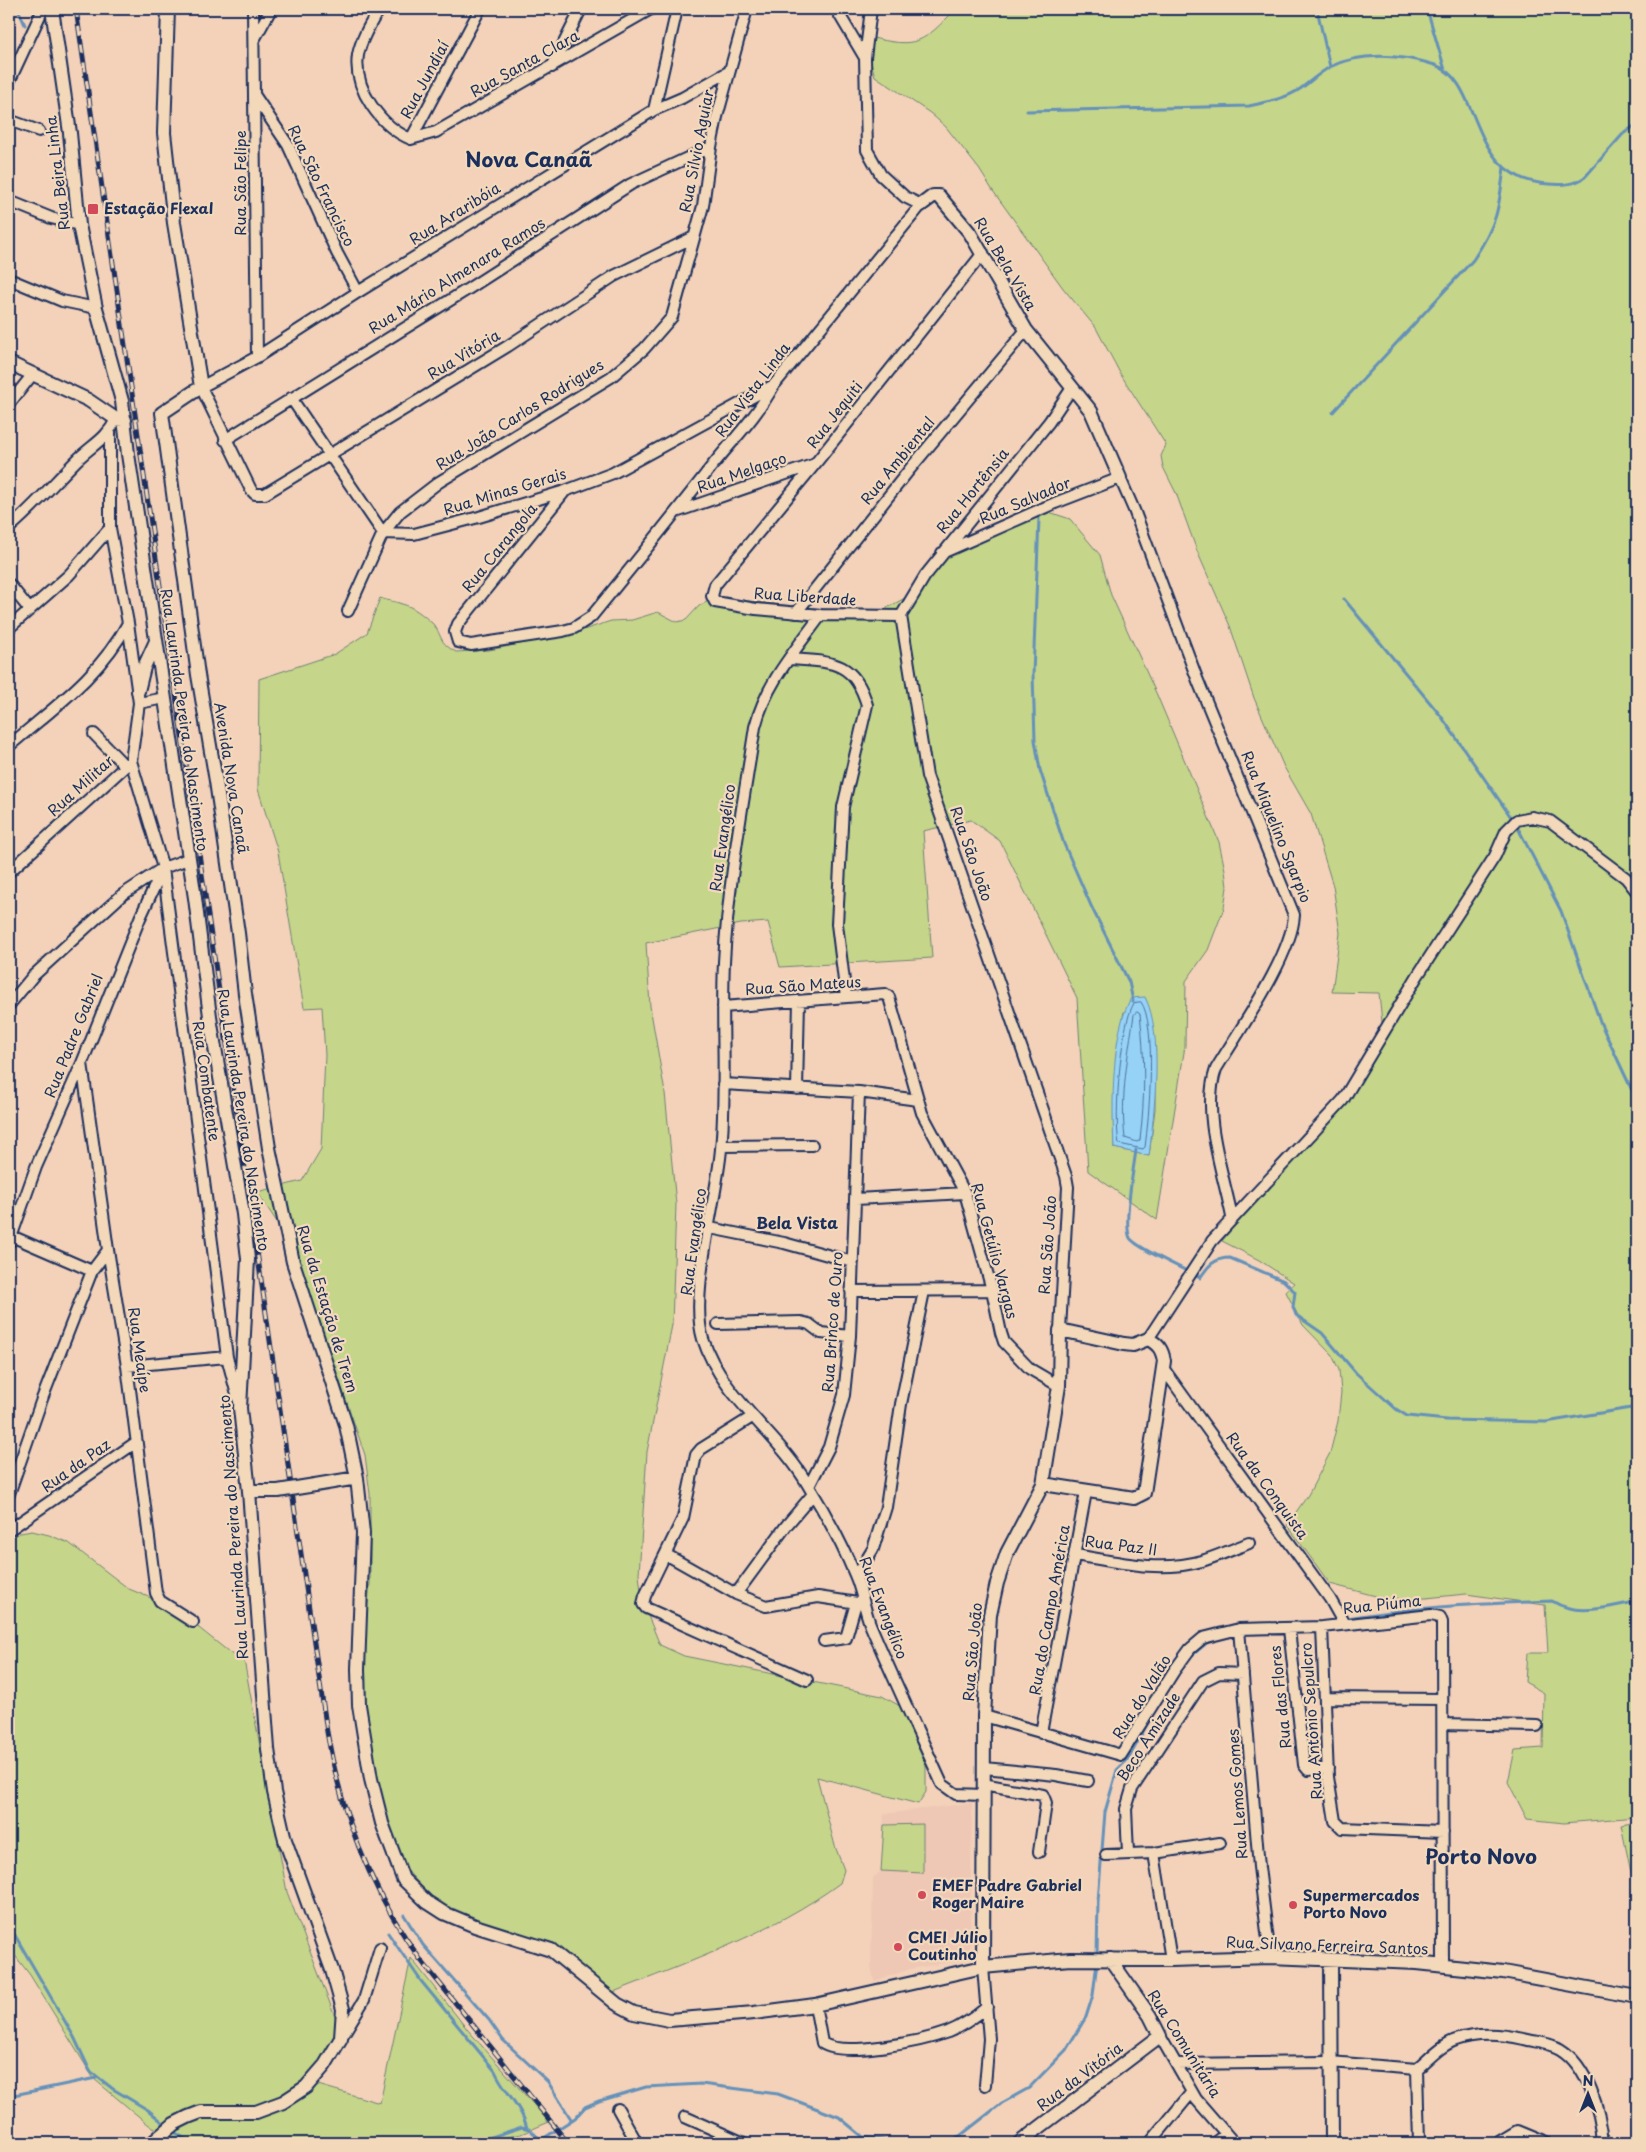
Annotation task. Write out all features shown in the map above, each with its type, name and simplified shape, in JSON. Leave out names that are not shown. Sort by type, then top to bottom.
[{"type":"street","points":[[9,82],[43,9]]},
{"type":"street","name":"Rua Beira Linha","points":[[52,9],[70,133],[79,225],[96,308],[118,383],[121,419]]},
{"type":"street","points":[[168,9],[164,133],[174,223],[201,387],[225,440]]},
{"type":"street","name":"Rua São Felipe","points":[[253,9],[257,357]]},
{"type":"street","points":[[254,39],[272,9]]},
{"type":"street","points":[[378,9],[361,46],[358,72],[369,100],[378,116],[393,130],[411,139]]},
{"type":"street","name":"Rua Jundiaí","points":[[411,139],[480,9]]},
{"type":"street","points":[[551,68],[582,9]]},
{"type":"street","name":"Rua Santa Clara","points":[[411,139],[436,132],[551,68],[651,9]]},
{"type":"street","points":[[654,110],[677,9]]},
{"type":"street","name":"Rua Silvio Aguiar","points":[[694,237],[703,206],[711,147],[728,72],[748,9]]},
{"type":"street","points":[[836,9],[865,58]]},
{"type":"street","points":[[871,9],[865,58],[864,104],[868,150],[881,175],[905,197],[921,205]]},
{"type":"street","name":"Rua Araribóia","points":[[201,387],[257,357],[358,292],[654,110],[682,98],[728,72]]},
{"type":"street","name":"Rua São Francisco","points":[[255,95],[288,146],[337,253],[358,292]]},
{"type":"street","points":[[9,120],[39,131]]},
{"type":"street","name":"Rua Mário Almenara Ramos","points":[[225,440],[468,289],[631,184],[711,147]]},
{"type":"street","name":"Rua Bela Vista","points":[[921,205],[933,196],[941,198],[970,233],[983,253],[1008,302],[1026,330],[1092,410],[1120,478]]},
{"type":"street","points":[[9,201],[51,218],[79,225]]},
{"type":"street","name":"Rua Vista Linda","points":[[591,618],[679,511],[712,466],[760,410],[774,385],[921,205]]},
{"type":"street","name":"Rua Vitória","points":[[225,440],[251,490],[255,494],[265,494],[508,346],[614,276],[694,237]]},
{"type":"street","name":"Rua João Carlos Rodrigues","points":[[348,611],[383,533],[400,512],[439,482],[612,377],[644,349],[674,312],[694,237]]},
{"type":"street","name":"Rua Jequiti","points":[[712,596],[715,585],[815,464],[983,253]]},
{"type":"street","points":[[9,279],[68,303],[96,308]]},
{"type":"street","name":"Rua Ambiental","points":[[796,613],[910,469],[1026,330]]},
{"type":"street","points":[[9,363],[88,400],[121,419],[110,432],[78,459],[37,504],[9,528]]},
{"type":"street","points":[[9,404],[33,374]]},
{"type":"street","name":"Rua Minas Gerais","points":[[383,533],[414,534],[565,491],[613,473],[774,385]]},
{"type":"street","name":"Avenida Nova Canaã","points":[[201,387],[162,412],[196,665],[216,781],[238,933],[244,994],[269,1148]]},
{"type":"street","name":"Rua Hortênsia","points":[[901,616],[909,600],[942,553],[1049,422],[1072,388]]},
{"type":"street","points":[[291,398],[383,533]]},
{"type":"street","name":"Rua Laurinda Pereira do Nascimento","points":[[121,419],[165,698],[211,1024],[243,1214],[248,1259],[240,1408],[249,1491],[259,1645],[274,1792],[285,1840],[332,1970],[343,2009],[341,2038],[325,2065],[306,2087],[283,2102],[256,2112],[201,2112],[174,2124],[152,2143]]},
{"type":"street","name":"Rua Militar","points":[[9,872],[128,763],[138,697],[128,623],[110,528],[110,432]]},
{"type":"street","name":"Rua Melgaço","points":[[679,511],[815,464]]},
{"type":"street","name":"Rua Salvador","points":[[942,553],[1055,503],[1120,478]]},
{"type":"street","name":"Rua Miquelino Sgarpio","points":[[1120,478],[1134,510],[1198,681],[1294,915],[1289,940],[1270,977],[1216,1069],[1212,1081],[1210,1112],[1232,1217]]},
{"type":"street","name":"Rua Carangola","points":[[565,491],[458,624],[455,632],[458,642],[472,646],[563,631],[574,628],[591,618]]},
{"type":"street","points":[[9,628],[69,575],[110,528]]},
{"type":"street","points":[[9,584],[30,610]]},
{"type":"street","name":"Rua Liberdade","points":[[712,596],[715,602],[720,604],[821,616],[901,616]]},
{"type":"street","name":"Rua Evangélico","points":[[821,616],[777,674],[768,690],[755,727],[732,876],[724,960],[722,1146],[700,1297],[699,1321],[703,1339],[713,1363],[752,1417],[788,1454],[811,1490],[842,1546],[856,1577],[860,1603],[942,1784],[956,1794],[983,1790],[1043,1795],[1046,1803],[1039,1852]]},
{"type":"street","name":"Rua São João","points":[[901,616],[927,776],[1066,1176],[1068,1187],[1060,1330],[1059,1386],[1043,1484],[1007,1553],[997,1583],[990,1615],[986,1653],[984,1716],[983,1967]]},
{"type":"street","points":[[9,746],[92,675],[117,642],[128,623]]},
{"type":"street","points":[[156,640],[144,667],[138,697],[165,698]]},
{"type":"street","points":[[790,658],[840,665],[850,674],[867,705],[843,807],[836,924],[846,997]]},
{"type":"street","points":[[94,734],[128,763]]},
{"type":"street","name":"Rua Combatente","points":[[128,763],[162,868],[227,1356],[240,1408]]},
{"type":"street","points":[[1060,1330],[1124,1344],[1133,1344],[1148,1339],[1206,1249],[1232,1217],[1343,1100],[1418,975],[1495,856],[1506,832],[1517,820],[1532,817],[1550,821],[1626,878],[1637,892]]},
{"type":"street","points":[[9,1005],[33,976],[122,895],[162,868],[188,859]]},
{"type":"street","name":"Rua Padre Gabriel","points":[[10,1238],[36,1167],[82,1063],[109,991],[162,868]]},
{"type":"street","name":"Rua São Mateus","points":[[723,1007],[885,994]]},
{"type":"street","name":"Rua Getúlio Vargas","points":[[885,994],[892,1001],[918,1100],[927,1125],[961,1182],[966,1194],[1004,1342],[1030,1369],[1059,1386]]},
{"type":"street","points":[[797,1089],[799,1001]]},
{"type":"street","name":"Rua Meaípe","points":[[82,1063],[108,1250],[127,1366],[135,1443],[156,1593],[160,1600],[193,1622]]},
{"type":"street","points":[[723,1084],[859,1092],[918,1100]]},
{"type":"street","name":"Rua Brinco de Ouro","points":[[736,1594],[811,1490],[836,1427],[844,1395],[850,1336],[859,1092]]},
{"type":"street","points":[[722,1146],[812,1144]]},
{"type":"street","name":"Rua da Estação de Trem","points":[[269,1148],[293,1262],[346,1425],[357,1478]]},
{"type":"street","points":[[856,1199],[966,1194]]},
{"type":"street","points":[[710,1228],[784,1243],[853,1262]]},
{"type":"street","points":[[10,1238],[92,1271]]},
{"type":"street","points":[[9,1494],[42,1399],[92,1271],[108,1250]]},
{"type":"street","points":[[851,1291],[992,1290]]},
{"type":"street","points":[[856,1577],[873,1549],[886,1507],[900,1412],[924,1291]]},
{"type":"street","points":[[718,1324],[801,1322],[809,1324],[821,1333],[850,1336]]},
{"type":"street","points":[[1043,1484],[1134,1498],[1144,1493],[1163,1368],[1163,1354],[1160,1347],[1148,1339]]},
{"type":"street","points":[[127,1366],[227,1356]]},
{"type":"street","name":"Rua da Conquista","points":[[1163,1368],[1330,1599],[1344,1624]]},
{"type":"street","points":[[752,1417],[701,1449],[696,1455],[687,1506],[667,1554],[643,1600],[646,1608],[807,1680]]},
{"type":"street","name":"Rua da Paz","points":[[9,1530],[135,1443]]},
{"type":"street","points":[[249,1491],[278,1491],[357,1478]]},
{"type":"street","name":"Rua Silvano Ferreira Santos","points":[[357,1478],[363,1533],[358,1669],[360,1705],[372,1779],[382,1823],[403,1879],[427,1902],[444,1913],[475,1926],[551,1950],[617,2004],[642,2016],[668,2020],[686,2019],[815,2005],[983,1967],[1070,1959],[1171,1960],[1270,1957],[1443,1965],[1503,1972],[1637,1997]]},
{"type":"street","name":"Rua do Campo América","points":[[1041,1733],[1086,1492]]},
{"type":"street","name":"Rua Paz II","points":[[1075,1555],[1147,1567],[1170,1566],[1201,1561],[1249,1543]]},
{"type":"street","points":[[667,1554],[736,1594],[766,1606],[818,1597],[860,1603],[846,1638],[824,1642]]},
{"type":"street","name":"Rua Piúma","points":[[1322,1627],[1431,1615],[1440,1616],[1442,1622],[1442,1700]]},
{"type":"street","name":"Rua do Valão","points":[[984,1716],[1121,1755],[1190,1649],[1202,1638],[1239,1629],[1322,1627]]},
{"type":"street","name":"Rua Antônio Sepulcro","points":[[1322,1627],[1328,1768],[1335,1821],[1342,1828],[1443,1832]]},
{"type":"street","name":"Rua Lemos Gomes","points":[[1239,1629],[1258,1867],[1270,1957]]},
{"type":"street","name":"Rua das Flores","points":[[1289,1629],[1304,1765],[1308,1770],[1328,1768]]},
{"type":"street","name":"Beco Amizade","points":[[1128,1853],[1126,1809],[1132,1789],[1203,1681],[1219,1673],[1243,1674]]},
{"type":"street","points":[[1325,1698],[1442,1700],[1443,1965]]},
{"type":"street","points":[[1443,1724],[1537,1726]]},
{"type":"street","points":[[984,1768],[1056,1775],[1088,1781]]},
{"type":"street","points":[[1106,1855],[1154,1853],[1220,1843]]},
{"type":"street","points":[[1154,1853],[1171,1960]]},
{"type":"street","points":[[341,2038],[364,2000],[380,1948]]},
{"type":"street","name":"Rua Comunitária","points":[[1110,1960],[1150,2016],[1192,2092],[1234,2143]]},
{"type":"street","points":[[1331,1960],[1330,2062],[1332,2143]]},
{"type":"street","points":[[983,1967],[988,2039],[985,2085]]},
{"type":"street","points":[[815,2005],[822,2043],[827,2046],[853,2048],[916,2041],[947,2032],[970,2021],[987,2008]]},
{"type":"street","points":[[1176,2064],[1330,2062],[1417,2069],[1445,2045],[1476,2035],[1506,2035],[1555,2046],[1570,2057],[1591,2092],[1602,2130],[1602,2143]]},
{"type":"street","name":"Rua da Vitória","points":[[1019,2143],[1160,2036]]},
{"type":"street","points":[[1417,2069],[1419,2143]]},
{"type":"street","points":[[1150,2143],[1192,2092]]},
{"type":"street","points":[[618,2109],[637,2143]]},
{"type":"street","points":[[685,2117],[744,2143]]},
{"type":"street","points":[[1498,2143],[1518,2131],[1548,2143]]},
{"type":"street","points":[[1214,2143],[1226,2134]]},
{"type":"shaded area","name":"EMEF Padre Gabriel Roger Maire","points":[[972,1803],[970,1959],[914,1968],[874,1981],[871,1966],[873,1878],[881,1871],[884,1814]]},
{"type":"green space","points":[[956,9],[1637,9],[1637,1817],[1564,1823],[1527,1819],[1508,1782],[1515,1750],[1543,1748],[1544,1693],[1525,1682],[1527,1653],[1548,1653],[1545,1605],[1466,1594],[1387,1599],[1330,1584],[1287,1525],[1308,1495],[1330,1453],[1338,1421],[1341,1392],[1339,1370],[1332,1355],[1303,1325],[1286,1292],[1294,1283],[1259,1260],[1222,1241],[1379,1049],[1383,1032],[1379,993],[1332,992],[1340,933],[1333,886],[1311,814],[1284,767],[1254,698],[1230,626],[1197,551],[1176,493],[1163,467],[1161,456],[1166,445],[1121,375],[1096,328],[1063,288],[979,169],[946,127],[930,113],[875,76],[870,60],[872,51],[869,37],[898,42],[918,40],[935,29]]},
{"type":"green space","points":[[1040,509],[1070,519],[1100,555],[1111,595],[1157,695],[1219,842],[1227,887],[1224,908],[1208,950],[1186,981],[1185,1046],[1157,1220],[1088,1171],[1077,998],[1000,841],[971,820],[923,831],[932,958],[780,967],[768,922],[741,924],[646,943],[650,1006],[665,1093],[676,1204],[672,1325],[647,1452],[639,1574],[642,1601],[660,1645],[684,1656],[882,1696],[900,1706],[926,1765],[926,1792],[918,1804],[817,1777],[835,1846],[844,1870],[840,1883],[814,1901],[758,1932],[700,1958],[611,1993],[509,1932],[441,1908],[385,1846],[375,1825],[368,1794],[360,1682],[370,1584],[370,1494],[365,1455],[293,1246],[257,1192],[302,1181],[321,1149],[325,1055],[322,1007],[304,1008],[278,852],[258,789],[259,679],[335,654],[367,633],[380,598],[406,605],[418,612],[432,623],[446,645],[456,652],[489,650],[571,634],[611,621],[632,620],[658,612],[677,622],[686,620],[699,606],[718,596],[870,614],[883,610],[905,598],[947,555]],"holes":[[[1124,1011],[1155,1045],[1155,1109],[1149,1156],[1114,1148],[1115,1080]]]},
{"type":"green space","points":[[32,1531],[69,1543],[129,1589],[156,1600],[189,1620],[234,1656],[244,1660],[287,1892],[341,2032],[335,2052],[318,2085],[380,2103],[411,1958],[467,2029],[549,2122],[521,2134],[480,2143],[187,2143],[149,2125],[94,2079],[30,1975],[10,1949],[9,1539],[20,1533]]},
{"type":"green space","points":[[1637,1822],[1637,1901],[1621,1825]]},
{"type":"green space","points":[[923,1824],[923,1873],[881,1871],[884,1825]]},
{"type":"water","points":[[1145,997],[1151,1013],[1156,1052],[1155,1097],[1149,1156],[1114,1148],[1113,1131],[1114,1071],[1116,1050],[1124,1013],[1131,998]]},
{"type":"waterway","points":[[18,9],[25,25]]},
{"type":"waterway","points":[[1317,9],[1330,67]]},
{"type":"waterway","points":[[1427,9],[1445,70]]},
{"type":"waterway","points":[[1027,111],[1249,106],[1288,95],[1300,89],[1326,69],[1342,62],[1382,56],[1409,59],[1435,65],[1451,75],[1462,90],[1489,149],[1503,166],[1522,178],[1549,184],[1568,184],[1581,180],[1623,134],[1637,124]]},
{"type":"waterway","points":[[1333,412],[1473,260],[1496,216],[1504,167]]},
{"type":"waterway","points":[[1039,518],[1033,675],[1035,740],[1040,770],[1064,844],[1092,908],[1129,982],[1133,1001]]},
{"type":"waterway","points":[[1344,599],[1441,716],[1513,820]]},
{"type":"waterway","points":[[1519,830],[1561,911],[1601,1024],[1637,1101]]},
{"type":"waterway","points":[[1136,1150],[1128,1221],[1128,1231],[1130,1238],[1134,1242],[1151,1253],[1200,1278],[1216,1261],[1230,1258],[1284,1281],[1295,1292],[1293,1307],[1296,1315],[1322,1333],[1356,1373],[1396,1409],[1407,1416],[1447,1420],[1546,1422],[1637,1407]]},
{"type":"waterway","points":[[1330,1621],[1385,1612],[1468,1605],[1552,1601],[1562,1606],[1583,1610],[1637,1602]]},
{"type":"waterway","points":[[1191,1656],[1209,1641]]},
{"type":"waterway","points":[[1097,1956],[1098,1901],[1105,1812],[1117,1770],[1129,1758],[1153,1713]]},
{"type":"waterway","points":[[404,1915],[423,1945],[489,2020],[503,2040],[548,2082],[571,2119]]},
{"type":"waterway","points":[[9,1925],[74,2037],[90,2071],[113,2089],[148,2110],[166,2125]]},
{"type":"waterway","points":[[388,1933],[421,1981],[495,2071],[525,2120],[527,2128]]},
{"type":"waterway","points":[[951,2143],[1002,2103],[1029,2088],[1066,2050],[1086,2017],[1093,1995],[1097,1962]]},
{"type":"waterway","points":[[9,2096],[96,2078]]},
{"type":"waterway","points":[[473,2143],[522,2127],[529,2129],[541,2140],[575,2118],[585,2107],[599,2101],[646,2087],[701,2084],[778,2094],[839,2117],[863,2137],[904,2143]]},
{"type":"waterway","points":[[173,2131],[191,2143]]},
{"type":"railway","points":[[76,9],[333,1763],[360,1851],[387,1906],[403,1933],[420,1959],[568,2143]]},
{"type":"place","name":"Estação Flexal","points":[[93,209]]},
{"type":"place","name":"EMEF Padre Gabriel Roger Maire","points":[[922,1895]]},
{"type":"place","name":"Supermercados Porto Novo","points":[[1293,1905]]},
{"type":"place","name":"CMEI Júlio Coutinho","points":[[898,1947]]},
{"type":"district","name":"Nova Canaã","points":[[529,160]]},
{"type":"district","name":"Bela Vista","points":[[797,1223]]},
{"type":"district","name":"Porto Novo","points":[[1481,1857]]}]
